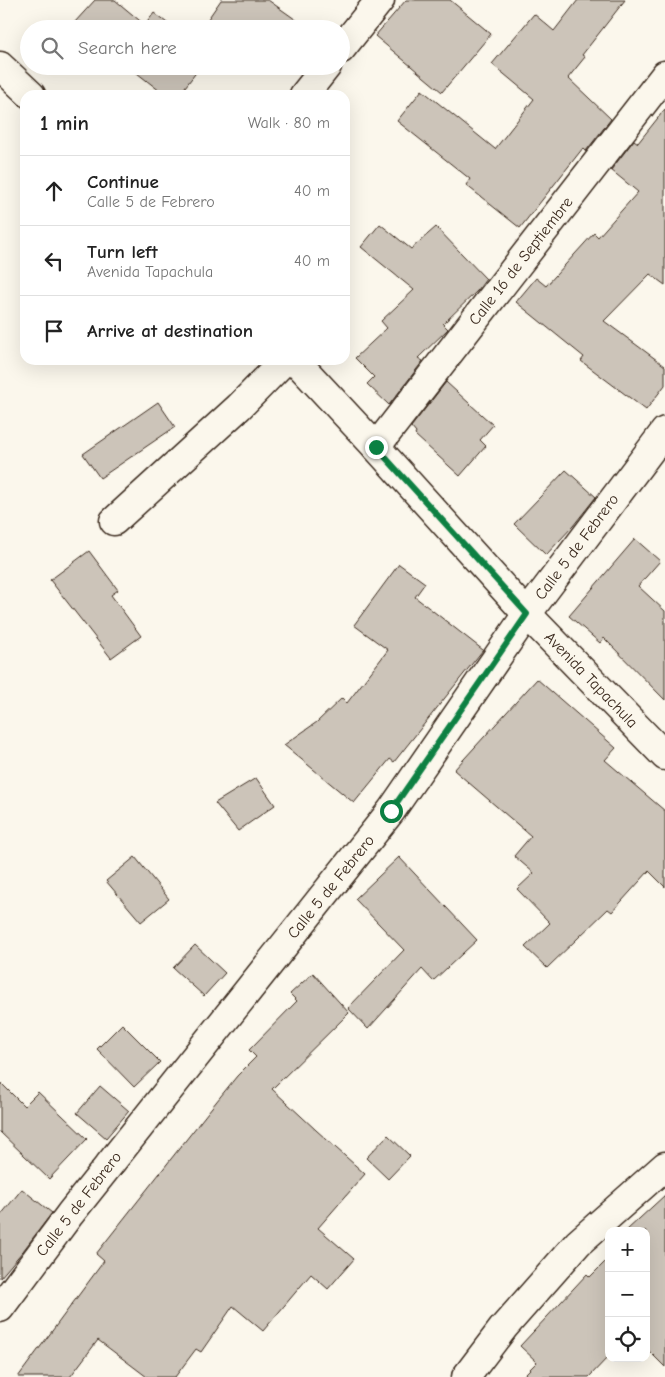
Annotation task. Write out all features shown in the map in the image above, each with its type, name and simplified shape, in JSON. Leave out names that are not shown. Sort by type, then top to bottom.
[{"type":"street","points":[[350,37],[380,0]]},
{"type":"street","points":[[0,66],[26,90]]},
{"type":"street","points":[[308,90],[320,75]]},
{"type":"street","name":"Calle 16 de Septiembre","points":[[376,447],[665,75]]},
{"type":"street","points":[[114,521],[239,407],[280,365]]},
{"type":"street","name":"Avenida Tapachula","points":[[301,365],[527,614],[665,756]]},
{"type":"street","name":"Calle 5 de Febrero","points":[[0,1308],[70,1214],[391,811],[527,614],[665,431]]},
{"type":"street","points":[[466,1377],[504,1327],[578,1243],[665,1166]]},
{"type":"building","points":[[95,0],[115,0],[139,20],[77,20]]},
{"type":"building","points":[[221,0],[268,0],[296,20],[207,20]]},
{"type":"building","points":[[406,0],[450,0],[491,34],[442,92],[375,36]]},
{"type":"building","points":[[578,0],[625,0],[582,55],[585,57],[568,78],[611,119],[586,151],[583,148],[520,228],[466,185],[470,179],[397,121],[422,90],[495,149],[534,99],[492,64],[534,14],[554,31]]},
{"type":"building","points":[[154,13],[163,20],[149,20]]},
{"type":"building","points":[[139,75],[194,75],[183,90],[159,90]]},
{"type":"building","points":[[665,109],[665,285],[650,274],[604,321],[665,366],[665,385],[646,410],[581,361],[584,357],[516,302],[536,278],[546,286],[594,233],[598,237],[638,192],[611,170],[634,140],[638,143]]},
{"type":"building","points":[[380,224],[411,249],[436,227],[486,279],[478,290],[443,324],[448,329],[418,358],[423,361],[389,405],[367,384],[374,377],[355,358],[387,328],[381,321],[414,290],[361,247]]},
{"type":"building","points":[[446,382],[493,425],[480,440],[486,446],[460,476],[415,435],[416,433],[411,427]]},
{"type":"building","points":[[158,402],[175,427],[100,478],[83,454]]},
{"type":"building","points":[[566,470],[596,497],[573,526],[546,555],[514,524]]},
{"type":"building","points":[[635,539],[660,561],[638,586],[665,611],[665,700],[604,638],[600,643],[569,616]]},
{"type":"building","points":[[89,551],[118,590],[111,595],[141,636],[111,658],[50,580]]},
{"type":"building","points":[[399,564],[425,583],[415,597],[483,650],[394,762],[390,759],[354,803],[284,745],[317,722],[342,698],[347,703],[388,650],[354,625]]},
{"type":"building","points":[[537,679],[616,748],[605,760],[665,811],[665,887],[649,871],[612,912],[608,909],[547,968],[525,947],[550,923],[517,889],[534,873],[514,856],[531,836],[454,770]]},
{"type":"building","points":[[256,778],[275,805],[238,831],[215,803]]},
{"type":"building","points":[[135,857],[169,899],[141,922],[106,881]]},
{"type":"building","points":[[399,857],[477,940],[433,981],[422,969],[368,1029],[348,1008],[404,950],[355,899]]},
{"type":"building","points":[[195,945],[225,973],[204,996],[173,968]]},
{"type":"building","points":[[313,973],[349,1013],[272,1089],[365,1174],[318,1228],[354,1259],[328,1289],[311,1274],[263,1331],[233,1306],[201,1352],[196,1349],[175,1377],[147,1377],[98,1340],[70,1377],[18,1377],[104,1261],[96,1254],[237,1076],[256,1057],[249,1050],[297,1001],[290,994]]},
{"type":"building","points":[[122,1024],[160,1062],[134,1087],[97,1049]]},
{"type":"building","points":[[0,1082],[24,1106],[38,1092],[87,1139],[49,1179],[0,1132]]},
{"type":"building","points":[[100,1086],[129,1111],[106,1138],[77,1113]]},
{"type":"building","points":[[388,1135],[410,1156],[388,1179],[366,1158]]},
{"type":"building","points":[[22,1189],[52,1213],[0,1278],[0,1216]]},
{"type":"building","points":[[665,1195],[665,1367],[650,1352],[650,1227],[630,1227]]},
{"type":"building","points":[[605,1262],[605,1360],[589,1377],[522,1377],[537,1362],[520,1346],[587,1274],[590,1277]]},
{"type":"route","points":[[376,447],[527,614],[391,811]]}]
